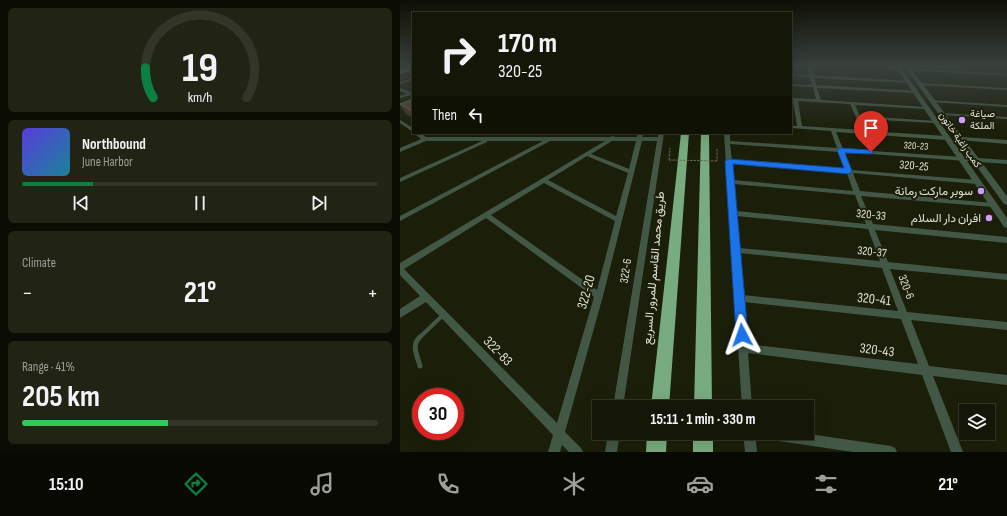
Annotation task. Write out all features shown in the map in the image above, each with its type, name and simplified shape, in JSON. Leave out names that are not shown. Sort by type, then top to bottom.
[{"type":"highway","name":"طريق محمد القاسم للمرور السريع","points":[[661,400],[684,136]]},
{"type":"highway","points":[[703,400],[708,140]]},
{"type":"highway","points":[[656,452],[657,440]]},
{"type":"highway","points":[[703,440],[703,452]]},
{"type":"street","points":[[814,87],[819,101]]},
{"type":"street","points":[[832,87],[915,92]]},
{"type":"street","name":"كمب راغبة خاتون","points":[[912,87],[1007,225]]},
{"type":"street","name":"كمب راغبة خاتون","points":[[921,87],[976,160],[1004,194],[1007,202]]},
{"type":"street","points":[[973,87],[1007,89]]},
{"type":"street","points":[[400,89],[412,95]]},
{"type":"street","points":[[400,97],[412,95]]},
{"type":"street","points":[[800,127],[793,99],[926,108]]},
{"type":"street","points":[[932,101],[1007,106]]},
{"type":"street","points":[[852,103],[865,132]]},
{"type":"street","points":[[792,112],[797,112]]},
{"type":"street","points":[[942,114],[1007,118]]},
{"type":"street","points":[[858,117],[936,122]]},
{"type":"street","points":[[401,123],[412,129]]},
{"type":"street","points":[[792,127],[946,138]]},
{"type":"street","name":"320-6","points":[[833,130],[957,452]]},
{"type":"street","points":[[419,134],[428,139],[487,140],[551,139],[567,136],[604,136],[613,138],[660,136]]},
{"type":"street","points":[[400,150],[428,139],[436,134]]},
{"type":"street","points":[[538,139],[541,134]]},
{"type":"street","points":[[727,134],[747,400]]},
{"type":"street","name":"322-20","points":[[554,452],[599,296],[640,136]]},
{"type":"street","name":"322-6","points":[[619,400],[660,136]]},
{"type":"street","points":[[400,267],[613,138]]},
{"type":"street","points":[[400,219],[551,139]]},
{"type":"street","points":[[960,139],[1007,142]]},
{"type":"street","points":[[400,180],[487,140]]},
{"type":"street","name":"320-23","points":[[727,142],[1007,162]]},
{"type":"street","points":[[586,154],[631,172]]},
{"type":"street","name":"320-25","points":[[729,161],[977,182]]},
{"type":"street","points":[[544,180],[618,220]]},
{"type":"street","points":[[730,182],[993,205]]},
{"type":"street","name":"320-33","points":[[732,212],[1007,240]]},
{"type":"street","points":[[486,215],[599,296]]},
{"type":"street","name":"320-37","points":[[735,250],[1007,277]]},
{"type":"street","name":"322-83","points":[[400,270],[576,452]]},
{"type":"street","points":[[400,314],[426,297]]},
{"type":"street","name":"320-41","points":[[739,298],[1007,326]]},
{"type":"street","name":"320-43","points":[[743,348],[1007,380]]},
{"type":"street","points":[[611,452],[613,440]]},
{"type":"street","points":[[750,440],[751,452]]},
{"type":"street","points":[[811,440],[891,452]]},
{"type":"lane","points":[[420,366],[414,346],[416,341],[444,315]]},
{"type":"path","points":[[670,148],[669,160],[717,161],[708,140]]},
{"type":"building","points":[[412,99],[412,111],[400,104]]},
{"type":"place","name":"صياغة الملكة","points":[[962,120]]},
{"type":"place","name":"سوبر ماركت رمانة","points":[[981,191]]},
{"type":"place","name":"افران دار السلام","points":[[989,218]]},
{"type":"route","points":[[742,335],[729,161],[849,171],[840,150],[871,152]]}]
